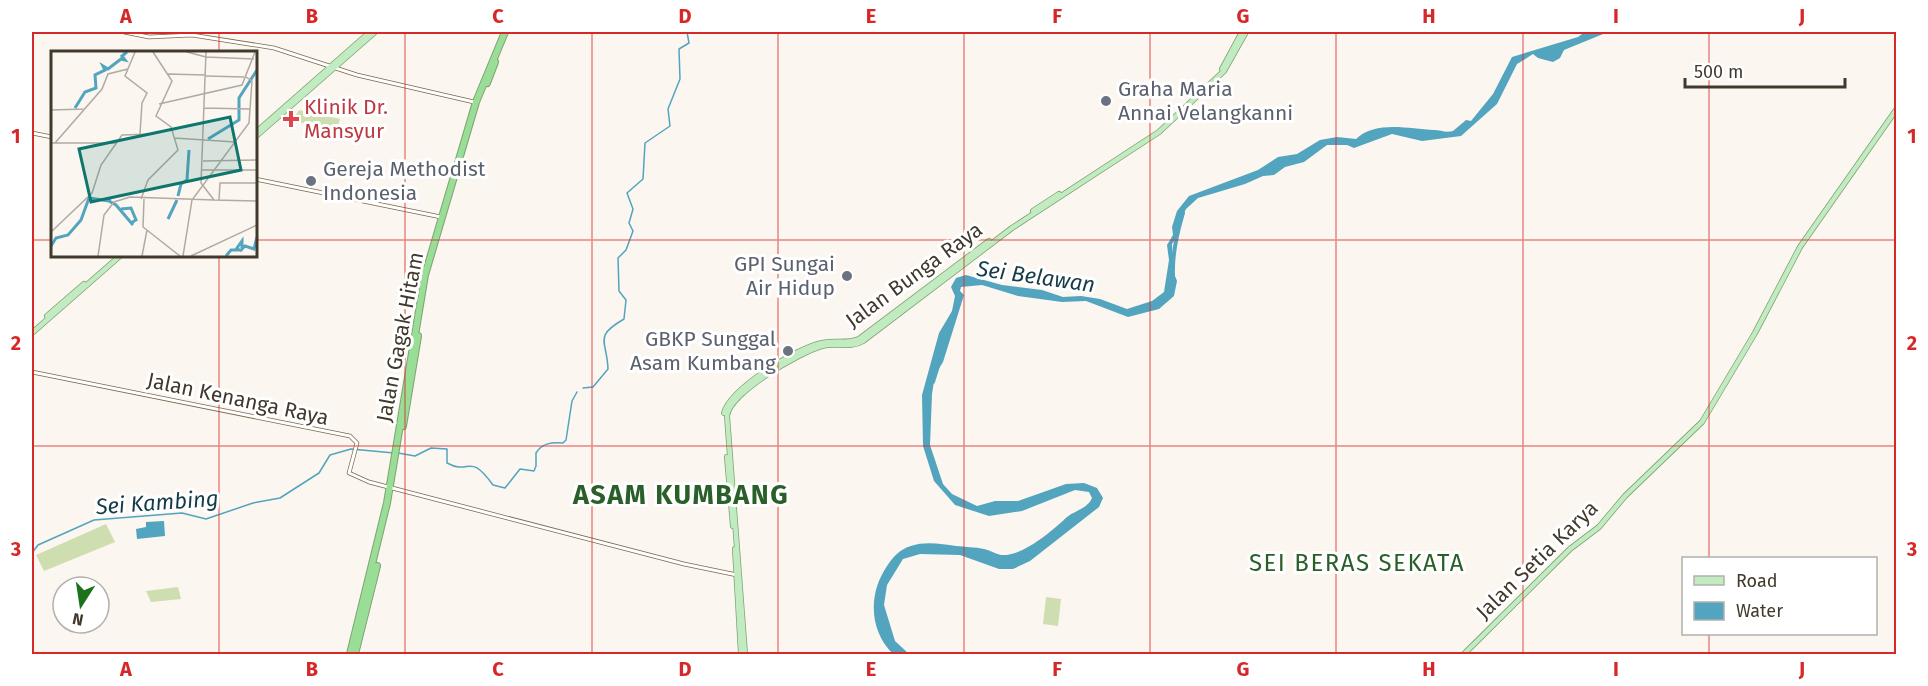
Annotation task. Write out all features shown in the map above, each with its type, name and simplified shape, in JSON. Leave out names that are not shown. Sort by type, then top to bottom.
[{"type":"highway","name":"Jalan Gagak Hitam","points":[[405,400],[429,273],[476,102],[507,32]]},
{"type":"highway","name":"Jalan Gagak Hitam","points":[[355,654],[392,488],[425,275],[480,100],[507,32]]},
{"type":"highway","name":"Jalan Gagak Hitam","points":[[350,654],[375,567]]},
{"type":"main road","points":[[256,134],[370,32]]},
{"type":"main road","points":[[332,67],[375,32]]},
{"type":"main road","name":"Jalan Bunga Raya","points":[[743,654],[724,410],[728,403],[763,373],[810,348],[829,343],[848,343],[859,339],[1009,227],[1157,130],[1221,70],[1245,32]]},
{"type":"main road","name":"Jalan Setia Karya","points":[[1464,654],[1570,549],[1599,527],[1633,487],[1704,419],[1762,319],[1794,256],[1896,110]]},
{"type":"main road","points":[[32,331],[115,256]]},
{"type":"main road","points":[[46,318],[120,256]]},
{"type":"street","points":[[124,32],[149,37],[188,34],[285,50],[332,67],[476,102]]},
{"type":"street","points":[[32,133],[51,137]]},
{"type":"street","points":[[256,179],[443,217]]},
{"type":"street","name":"Jalan Kenanga Raya","points":[[32,372],[350,436],[356,439],[356,448],[349,473],[392,488]]},
{"type":"street","points":[[392,488],[738,576]]},
{"type":"green space","points":[[299,110],[340,119],[337,130],[292,121]]},
{"type":"green space","points":[[106,524],[115,542],[44,571],[36,555]]},
{"type":"green space","points":[[178,587],[181,599],[151,602],[146,591]]},
{"type":"green space","points":[[1046,597],[1061,599],[1058,626],[1043,624]]},
{"type":"water","name":"Sei Belawan","points":[[1585,32],[1608,32],[1564,50],[1560,58],[1553,62],[1538,58],[1533,54],[1517,64],[1497,104],[1461,136],[1422,141],[1392,134],[1354,148],[1347,145],[1327,145],[1304,162],[1285,167],[1274,175],[1263,176],[1245,184],[1198,198],[1186,209],[1181,219],[1179,234],[1172,244],[1173,271],[1177,281],[1174,296],[1159,309],[1128,317],[1086,301],[1062,302],[1018,296],[982,285],[961,287],[960,291],[964,295],[943,362],[935,375],[932,394],[930,445],[943,484],[952,494],[977,506],[995,501],[1018,501],[1066,484],[1084,483],[1097,488],[1103,498],[1099,507],[1030,561],[1013,569],[999,569],[960,555],[920,554],[903,559],[887,585],[884,605],[895,641],[909,654],[893,654],[879,634],[874,600],[881,577],[889,563],[900,551],[916,544],[934,543],[981,548],[1001,555],[1009,555],[1036,542],[1067,517],[1084,507],[1092,498],[1089,492],[1075,490],[1022,511],[989,516],[955,505],[934,481],[923,446],[922,395],[939,333],[952,311],[955,296],[951,287],[956,278],[966,275],[1002,285],[1042,290],[1063,297],[1081,296],[1100,299],[1127,309],[1152,301],[1164,292],[1169,260],[1167,245],[1173,235],[1172,227],[1177,211],[1189,196],[1258,170],[1278,157],[1297,154],[1320,140],[1337,137],[1356,139],[1373,129],[1393,127],[1453,131],[1466,120],[1471,121],[1493,94],[1512,57],[1578,37]]},
{"type":"water","points":[[164,521],[165,536],[137,539],[136,529],[146,527],[146,522]]},
{"type":"waterway","name":"Sei Kambing","points":[[583,388],[593,387],[608,369],[604,345],[605,335],[608,330],[624,319],[626,300],[619,291],[618,258],[626,250],[633,231],[629,223],[633,209],[627,193],[643,179],[645,143],[670,126],[668,109],[680,79],[679,49],[689,43],[687,32]]},
{"type":"waterway","name":"Sei Belawan","points":[[1173,275],[1175,244],[1183,213]]},
{"type":"waterway","name":"Sei Belawan","points":[[933,382],[938,366]]},
{"type":"waterway","name":"Sei Kambing","points":[[398,453],[415,456],[431,448],[447,449],[447,463],[479,469],[493,485],[505,488],[520,469],[534,471],[536,453],[541,447],[551,443],[563,443],[566,440],[572,401],[577,392]]},
{"type":"waterway","name":"Sei Kambing","points":[[32,553],[38,545],[94,520],[182,513],[206,519],[253,503],[280,498],[319,473],[330,455],[351,449],[394,453]]},
{"type":"place","name":"Graha Maria Annai Velangkanni","points":[[1106,101]]},
{"type":"place","name":"Klinik Dr. Mansyur","points":[[291,119]]},
{"type":"place","name":"Gereja Methodist Indonesia","points":[[311,181]]},
{"type":"place","name":"GPI Sungai Air Hidup","points":[[847,276]]},
{"type":"place","name":"GBKP Sunggal Asam Kumbang","points":[[788,351]]},
{"type":"district","name":"ASAM KUMBANG","points":[[681,495]]},
{"type":"district","name":"SEI BERAS SEKATA","points":[[1357,563]]}]
